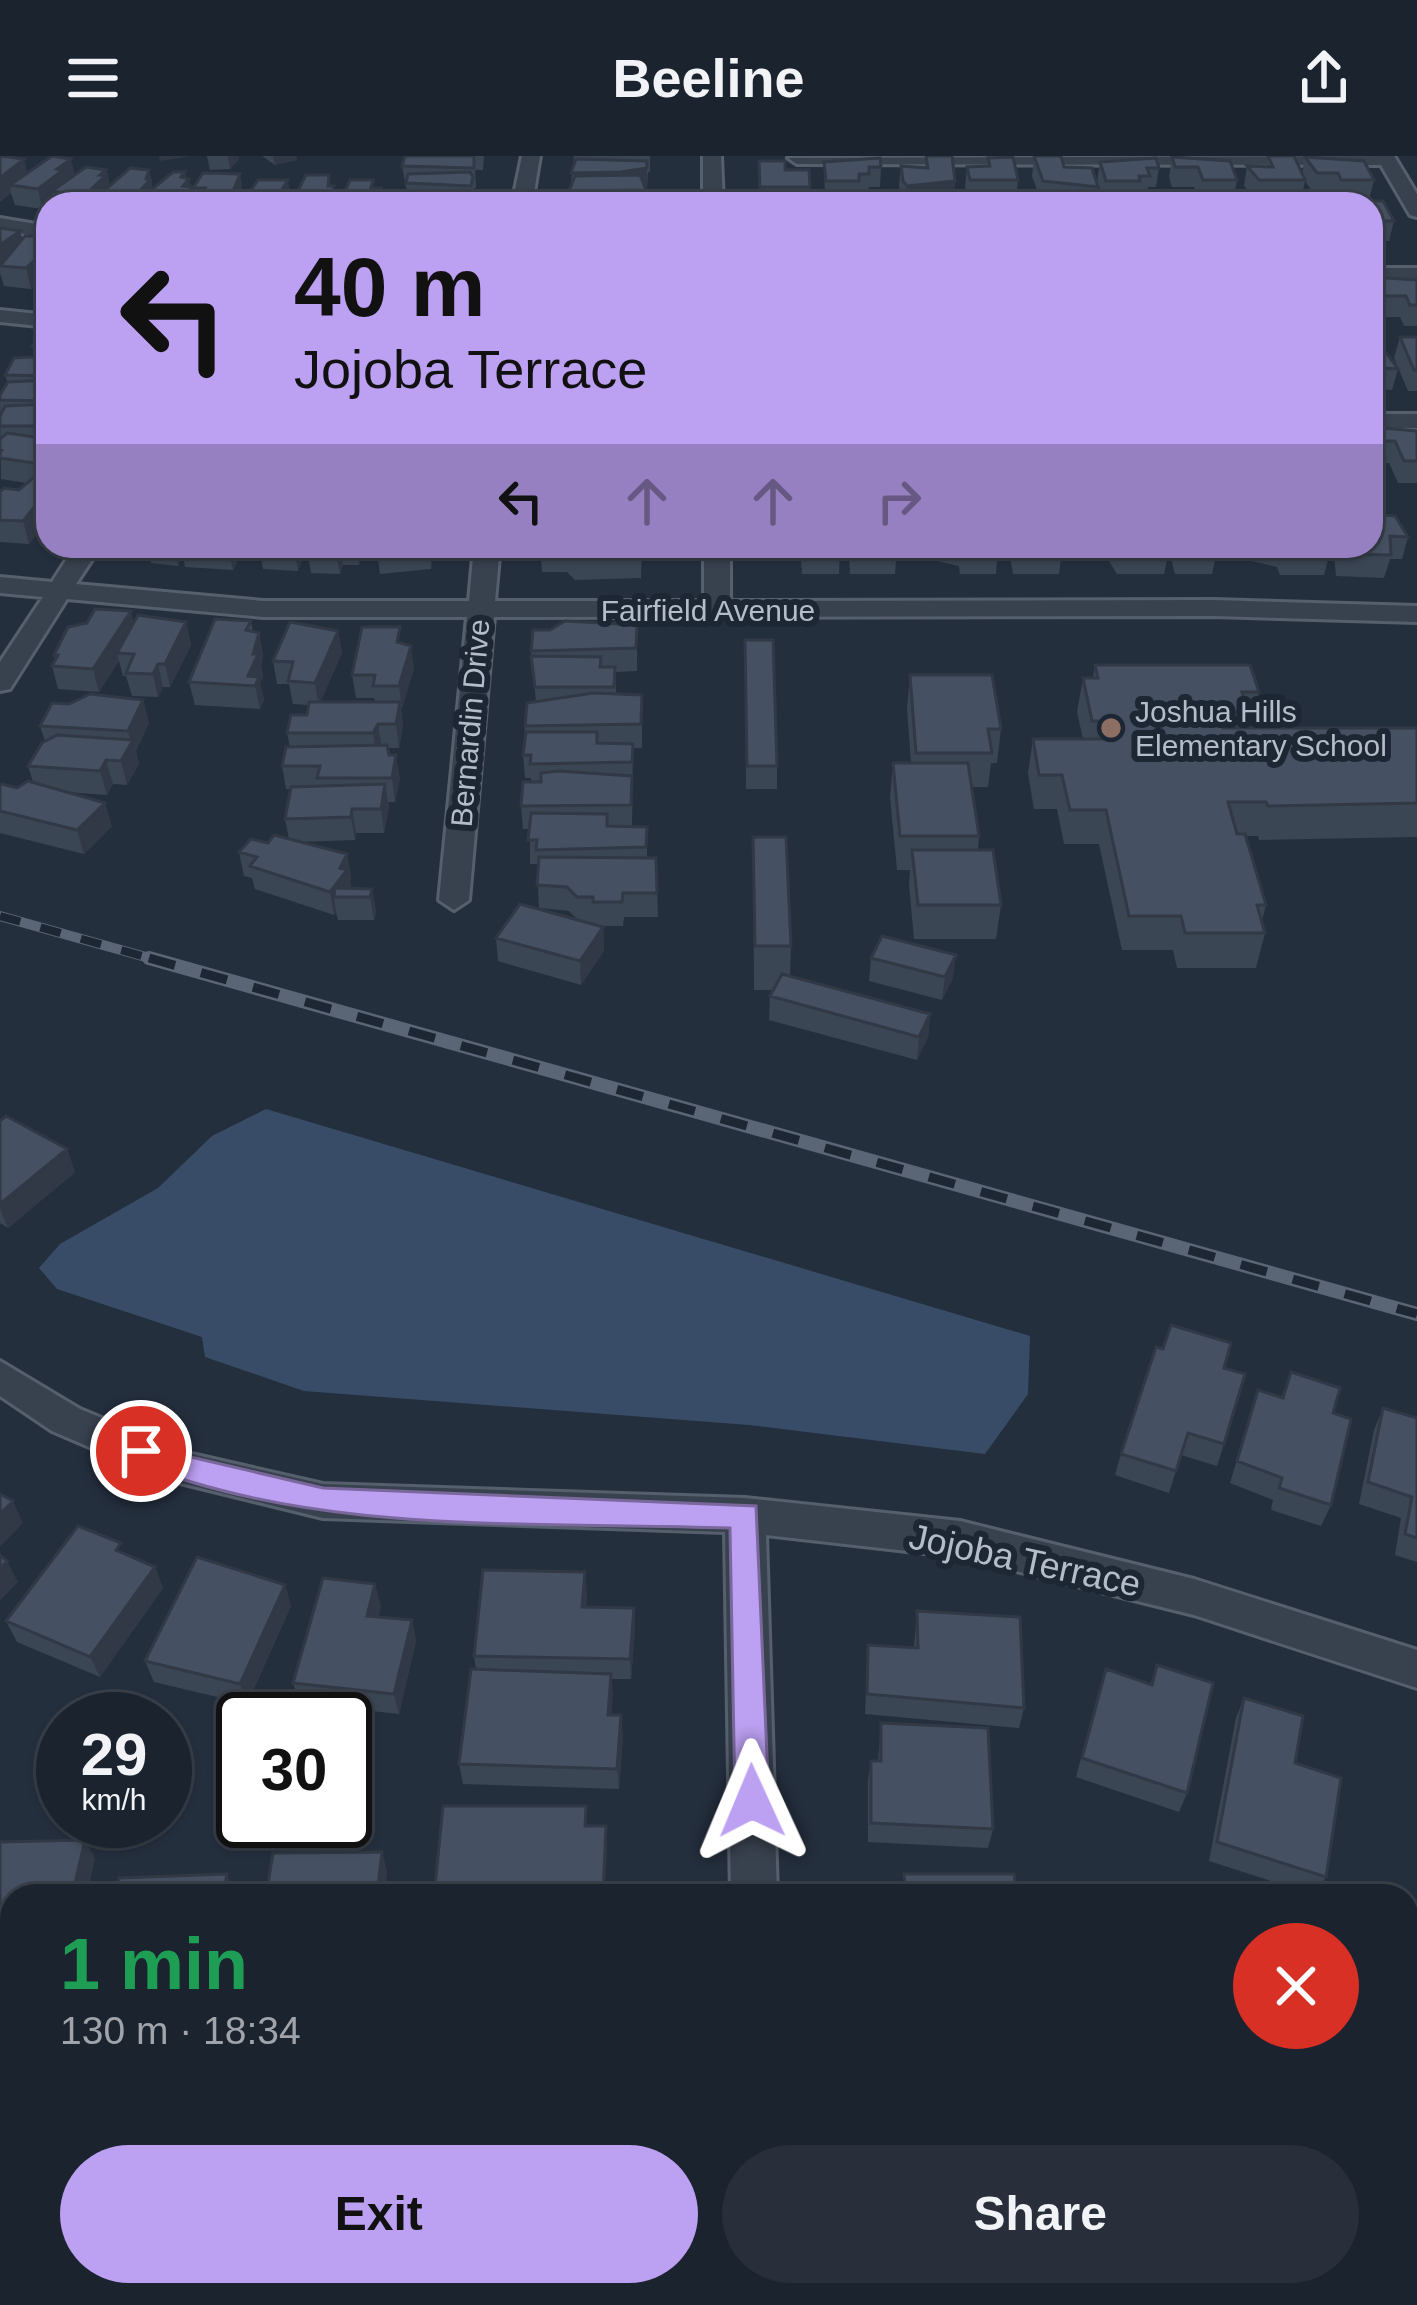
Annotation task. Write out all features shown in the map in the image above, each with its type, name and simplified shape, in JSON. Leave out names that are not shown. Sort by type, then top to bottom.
[{"type":"street","points":[[524,192],[531,156]]},
{"type":"street","points":[[712,156],[713,192]]},
{"type":"street","points":[[796,158],[1386,158],[1417,211]]},
{"type":"street","points":[[0,224],[36,230]]},
{"type":"street","points":[[1383,274],[1417,274]]},
{"type":"street","points":[[0,316],[36,320]]},
{"type":"street","points":[[1383,421],[1417,421]]},
{"type":"street","points":[[0,683],[80,558]]},
{"type":"street","name":"Bernardin Drive","points":[[454,900],[486,558]]},
{"type":"street","points":[[717,558],[717,610]]},
{"type":"street","name":"Fairfield Avenue","points":[[0,585],[263,609],[1214,608],[1417,614]]},
{"type":"street","name":"Jojoba Terrace","points":[[0,1376],[66,1420],[178,1467],[323,1501],[745,1515],[959,1539],[1194,1597],[1417,1669]]},
{"type":"street","points":[[745,1515],[754,1884]]},
{"type":"water","points":[[266,1109],[1030,1336],[1028,1394],[985,1454],[749,1425],[304,1391],[205,1357],[202,1337],[57,1289],[39,1268],[60,1244],[158,1188],[212,1136]]},
{"type":"building","points":[[2,156],[24,159],[0,178]]},
{"type":"building","points":[[52,156],[71,159],[38,189],[10,185]]},
{"type":"building","points":[[405,156],[474,156],[474,168],[402,166]]},
{"type":"building","points":[[926,156],[952,156],[955,181],[907,186],[901,166],[928,168]]},
{"type":"building","points":[[1034,156],[1061,156],[1064,167],[1092,168],[1098,187],[1043,181]]},
{"type":"building","points":[[1268,156],[1294,156],[1305,180],[1259,180],[1247,166],[1273,167]]},
{"type":"building","points":[[1013,157],[1018,180],[970,180],[967,167],[990,166],[988,158]]},
{"type":"building","points":[[1172,157],[1230,161],[1237,180],[1203,180],[1198,167],[1175,167]]},
{"type":"building","points":[[1305,157],[1364,161],[1374,180],[1341,180],[1338,173],[1317,173]]},
{"type":"building","points":[[880,158],[881,167],[869,167],[869,174],[859,174],[859,181],[826,181],[824,162]]},
{"type":"building","points":[[1156,158],[1159,168],[1147,168],[1150,176],[1139,176],[1140,181],[1106,181],[1100,162]]},
{"type":"building","points":[[576,159],[647,161],[647,168],[571,173]]},
{"type":"building","points":[[759,161],[785,161],[785,170],[809,170],[810,187],[760,187]]},
{"type":"building","points":[[86,167],[106,170],[88,192],[52,191]]},
{"type":"building","points":[[130,168],[149,170],[146,179],[150,180],[139,192],[103,192]]},
{"type":"building","points":[[173,172],[185,172],[181,177],[189,179],[183,186],[192,187],[188,192],[151,192]]},
{"type":"building","points":[[470,172],[471,186],[406,183],[408,174]]},
{"type":"building","points":[[203,173],[240,174],[233,192],[193,188]]},
{"type":"building","points":[[306,175],[329,175],[328,186],[334,186],[332,192],[297,192]]},
{"type":"building","points":[[640,175],[646,190],[569,191],[575,176]]},
{"type":"building","points":[[258,180],[288,180],[280,192],[250,192]]},
{"type":"building","points":[[350,180],[373,180],[371,188],[381,188],[380,192],[345,192]]},
{"type":"building","points":[[1383,201],[1394,221],[1383,221]]},
{"type":"building","points":[[0,228],[20,231],[0,245]]},
{"type":"building","points":[[25,236],[36,236],[36,259],[26,268],[0,266]]},
{"type":"building","points":[[1383,278],[1417,280],[1417,305],[1410,305],[1406,296],[1383,296]]},
{"type":"building","points":[[1400,337],[1417,337],[1417,370],[1414,370]]},
{"type":"building","points":[[1383,348],[1398,369],[1383,368]]},
{"type":"building","points":[[36,357],[36,376],[5,375],[14,358]]},
{"type":"building","points":[[36,381],[36,401],[0,400],[8,382]]},
{"type":"building","points":[[36,405],[36,426],[0,426],[5,406]]},
{"type":"building","points":[[1383,428],[1417,431],[1417,461],[1404,461],[1395,441],[1383,441]]},
{"type":"building","points":[[7,433],[36,437],[36,463],[0,458],[0,439]]},
{"type":"building","points":[[36,478],[36,505],[23,521],[0,520],[0,492],[19,490]]},
{"type":"building","points":[[1383,515],[1395,516],[1408,537],[1390,536],[1391,555],[1383,555]]},
{"type":"building","points":[[95,609],[131,611],[93,669],[52,666],[68,627],[87,623]]},
{"type":"building","points":[[138,615],[186,622],[165,664],[158,664],[153,674],[126,673],[134,654],[117,653]]},
{"type":"building","points":[[215,619],[251,621],[246,630],[259,633],[253,654],[258,654],[248,676],[259,677],[255,686],[189,682]]},
{"type":"building","points":[[565,621],[637,625],[636,648],[531,651],[533,630],[550,630]]},
{"type":"building","points":[[290,622],[338,631],[315,683],[288,681],[293,662],[273,661]]},
{"type":"building","points":[[362,627],[400,627],[397,642],[411,646],[399,686],[373,686],[375,675],[352,675]]},
{"type":"building","points":[[745,640],[773,640],[777,766],[747,766]]},
{"type":"building","points":[[531,656],[601,657],[600,667],[615,667],[614,687],[535,687]]},
{"type":"building","points":[[1095,665],[1250,665],[1259,692],[1242,692],[1248,712],[1218,712],[1223,728],[1417,728],[1417,803],[1268,806],[1266,802],[1228,802],[1237,834],[1245,834],[1266,905],[1257,905],[1265,933],[1185,933],[1181,916],[1129,916],[1106,810],[1070,810],[1062,775],[1039,775],[1033,739],[1115,739],[1110,721],[1092,721],[1083,678],[1098,678]]},
{"type":"building","points":[[910,675],[992,675],[1001,729],[988,729],[992,753],[916,753]]},
{"type":"building","points":[[593,693],[642,695],[641,724],[525,726],[527,703]]},
{"type":"building","points":[[90,694],[143,700],[128,731],[40,726],[52,703],[69,704]]},
{"type":"building","points":[[309,702],[400,702],[396,724],[378,724],[373,733],[287,733],[291,715],[307,715]]},
{"type":"building","points":[[526,732],[597,732],[597,743],[633,744],[632,762],[530,764],[531,755],[523,755]]},
{"type":"building","points":[[57,735],[133,740],[121,761],[106,760],[100,771],[28,766],[42,743]]},
{"type":"building","points":[[387,745],[389,755],[396,755],[392,778],[317,778],[320,766],[282,766],[286,747]]},
{"type":"building","points":[[893,763],[968,763],[979,836],[900,836]]},
{"type":"building","points":[[541,773],[632,776],[631,805],[521,806],[523,782],[541,782]]},
{"type":"building","points":[[28,781],[105,803],[77,830],[0,811],[0,786],[17,788]]},
{"type":"building","points":[[385,784],[381,809],[352,809],[351,817],[285,819],[291,787]]},
{"type":"building","points":[[531,813],[607,814],[607,826],[647,827],[646,847],[536,850],[537,840],[528,840]]},
{"type":"building","points":[[274,835],[347,854],[340,868],[347,870],[330,892],[250,866],[257,857],[239,852],[251,839],[268,843]]},
{"type":"building","points":[[753,837],[786,837],[791,946],[755,946]]},
{"type":"building","points":[[912,850],[993,850],[1001,905],[918,905]]},
{"type":"building","points":[[539,857],[656,858],[657,893],[623,893],[622,902],[593,902],[593,897],[577,897],[567,887],[537,885]]},
{"type":"building","points":[[335,888],[372,889],[370,897],[334,897]]},
{"type":"building","points":[[520,904],[603,927],[580,961],[496,938]]},
{"type":"building","points":[[882,936],[956,955],[945,977],[871,958]]},
{"type":"building","points":[[782,974],[930,1014],[919,1037],[770,996]]},
{"type":"building","points":[[6,1116],[67,1149],[0,1204],[0,1121]]},
{"type":"building","points":[[1171,1325],[1231,1343],[1224,1368],[1245,1374],[1224,1444],[1188,1433],[1176,1471],[1121,1454],[1156,1347],[1163,1349]]},
{"type":"building","points":[[1291,1372],[1340,1388],[1333,1413],[1351,1419],[1331,1505],[1279,1488],[1282,1478],[1237,1461],[1258,1390],[1283,1398]]},
{"type":"building","points":[[1383,1408],[1417,1418],[1417,1538],[1405,1534],[1412,1497],[1368,1482]]},
{"type":"building","points":[[0,1494],[13,1501],[0,1514]]},
{"type":"building","points":[[78,1526],[121,1543],[116,1550],[155,1567],[90,1657],[6,1621]]},
{"type":"building","points":[[197,1557],[285,1585],[240,1684],[145,1661]]},
{"type":"building","points":[[483,1570],[585,1572],[582,1607],[634,1608],[630,1659],[474,1656]]},
{"type":"building","points":[[323,1578],[375,1584],[367,1616],[412,1620],[394,1694],[293,1683]]},
{"type":"building","points":[[917,1611],[1020,1617],[1024,1708],[867,1694],[868,1645],[918,1648]]},
{"type":"building","points":[[1157,1665],[1213,1683],[1187,1793],[1082,1758],[1106,1669],[1152,1685]]},
{"type":"building","points":[[471,1669],[611,1674],[608,1715],[621,1715],[617,1769],[459,1764]]},
{"type":"building","points":[[1244,1698],[1303,1716],[1295,1763],[1341,1778],[1326,1877],[1217,1842]]},
{"type":"building","points":[[881,1723],[988,1728],[993,1829],[871,1823],[871,1761],[881,1761]]},
{"type":"building","points":[[443,1806],[586,1806],[585,1826],[606,1826],[604,1884],[435,1884]]},
{"type":"building","points":[[0,1842],[83,1848],[75,1884],[0,1884]]},
{"type":"building","points":[[382,1852],[378,1884],[268,1884],[273,1853]]},
{"type":"building","points":[[227,1874],[225,1884],[118,1884],[119,1878]]},
{"type":"building","points":[[904,1874],[1014,1874],[1015,1884],[905,1884]]},
{"type":"railway","points":[[0,916],[160,961]]},
{"type":"railway","points":[[149,958],[1417,1314]]},
{"type":"place","name":"Joshua Hills Elementary School","points":[[1111,728]]},
{"type":"route","points":[[141,1451],[178,1467],[323,1501],[745,1515],[752,1801]]}]
